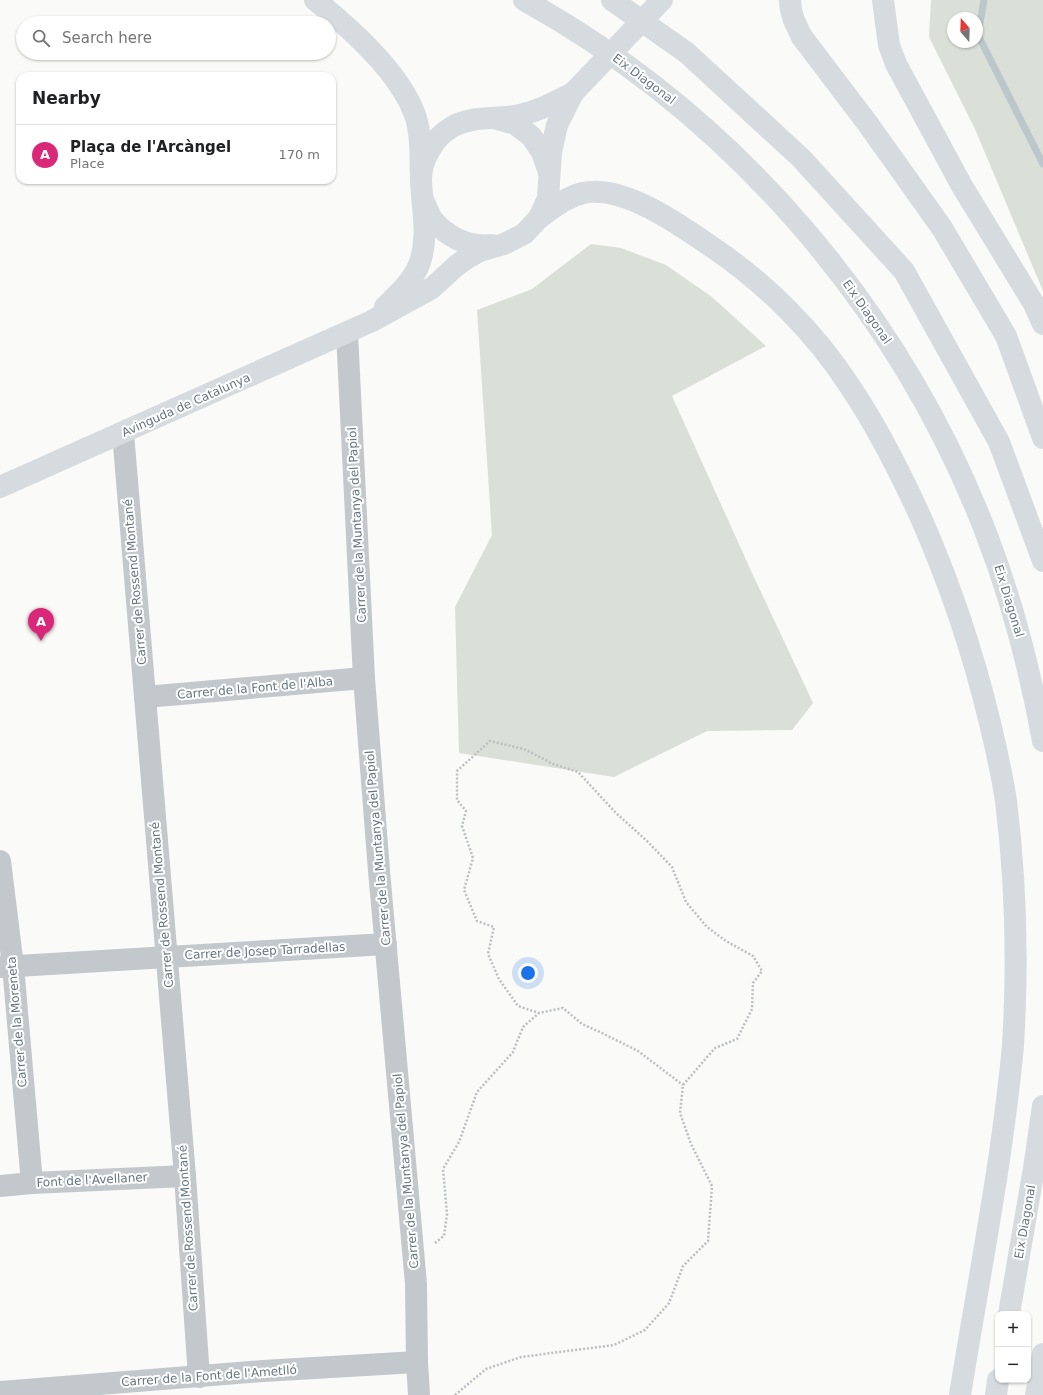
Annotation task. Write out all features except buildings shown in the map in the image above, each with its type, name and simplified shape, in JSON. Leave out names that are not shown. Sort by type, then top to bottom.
[{"type":"main road","points":[[315,0],[335,16]]},
{"type":"main road","name":"Eix Diagonal","points":[[524,0],[570,27],[614,56],[674,102],[710,133],[774,195],[831,262],[858,297],[908,373],[969,491],[986,533],[1015,616],[1036,703],[1043,741]]},
{"type":"main road","points":[[612,0],[687,53],[801,158],[904,271],[999,442],[1043,561]]},
{"type":"main road","points":[[539,218],[548,198],[552,152],[557,125],[580,86],[662,0]]},
{"type":"main road","points":[[790,0],[790,7],[802,37],[868,124],[942,228],[1006,336],[1043,438]]},
{"type":"main road","points":[[883,0],[889,45],[896,64],[962,186],[1034,304],[1043,324]]},
{"type":"main road","points":[[336,16],[362,41],[383,64],[402,89],[416,118],[419,134],[425,227],[424,244],[420,262],[414,274],[404,287],[372,321]]},
{"type":"main road","points":[[580,86],[540,110],[518,116],[470,120],[451,128],[436,141],[425,159],[422,189],[431,218],[445,233],[464,243],[484,246],[504,244],[524,234],[539,218],[564,199],[583,193],[600,191],[616,194],[644,205],[694,234],[737,264],[778,300],[812,337],[848,383],[877,431],[909,493],[938,556],[963,625],[981,685],[1005,798],[1013,870],[1016,977],[1013,1048],[1004,1122],[993,1201],[960,1395]]},
{"type":"main road","points":[[492,118],[515,124],[532,136],[542,152],[550,176]]},
{"type":"main road","name":"Avinguda de Catalunya","points":[[0,487],[372,321],[432,288],[467,258],[480,251],[504,244]]},
{"type":"main road","name":"Eix Diagonal","points":[[1010,1311],[1043,1106]]},
{"type":"main road","points":[[1036,1395],[1043,1354]]},
{"type":"main road","points":[[996,1395],[998,1383]]},
{"type":"street","name":"Carrer de la Muntanya del Papiol","points":[[347,333],[364,678],[414,1257],[419,1395]]},
{"type":"street","name":"Carrer de Rossend Montané","points":[[123,433],[185,1176],[199,1377]]},
{"type":"street","name":"Carrer de la Font de l'Alba","points":[[145,697],[364,678]]},
{"type":"street","name":"Carrer de la Moreneta","points":[[0,861],[6,966],[32,1183]]},
{"type":"street","name":"Carrer de Josep Tarradellas","points":[[6,966],[386,944]]},
{"type":"street","name":"Font de l'Avellaner","points":[[0,1186],[32,1183],[185,1176]]},
{"type":"street","name":"Carrer de la Font de l'Ametlló","points":[[0,1392],[263,1371],[417,1362]]},
{"type":"path","points":[[455,1395],[486,1369],[521,1357],[614,1345],[645,1330],[669,1303],[683,1266],[708,1241],[712,1186],[691,1144],[680,1113],[683,1085],[715,1048],[737,1039],[752,1009],[753,983],[762,970],[753,956],[726,941],[707,927],[686,902],[672,867],[647,841],[616,813],[578,772],[553,764],[524,749],[490,741],[457,772],[457,800],[466,812],[462,826],[473,858],[464,890],[477,921],[494,927],[488,954],[499,979],[518,1006],[539,1013]]},
{"type":"path","points":[[414,1257],[444,1236],[447,1214],[443,1169],[458,1142],[477,1092],[513,1052],[523,1027],[539,1013],[563,1008],[582,1024],[638,1051],[683,1085]]},
{"type":"shaded area","points":[[931,0],[1043,0],[1043,291],[975,129],[929,37]]},
{"type":"shaded area","points":[[591,244],[621,248],[666,265],[712,297],[766,346],[672,396],[813,703],[792,730],[707,731],[614,777],[459,753],[455,607],[492,535],[477,310],[532,289]]},
{"type":"waterway","points":[[984,0],[978,35],[1043,164]]},
{"type":"place","name":"Plaça de l'Arcàngel","points":[[41,641]]}]
